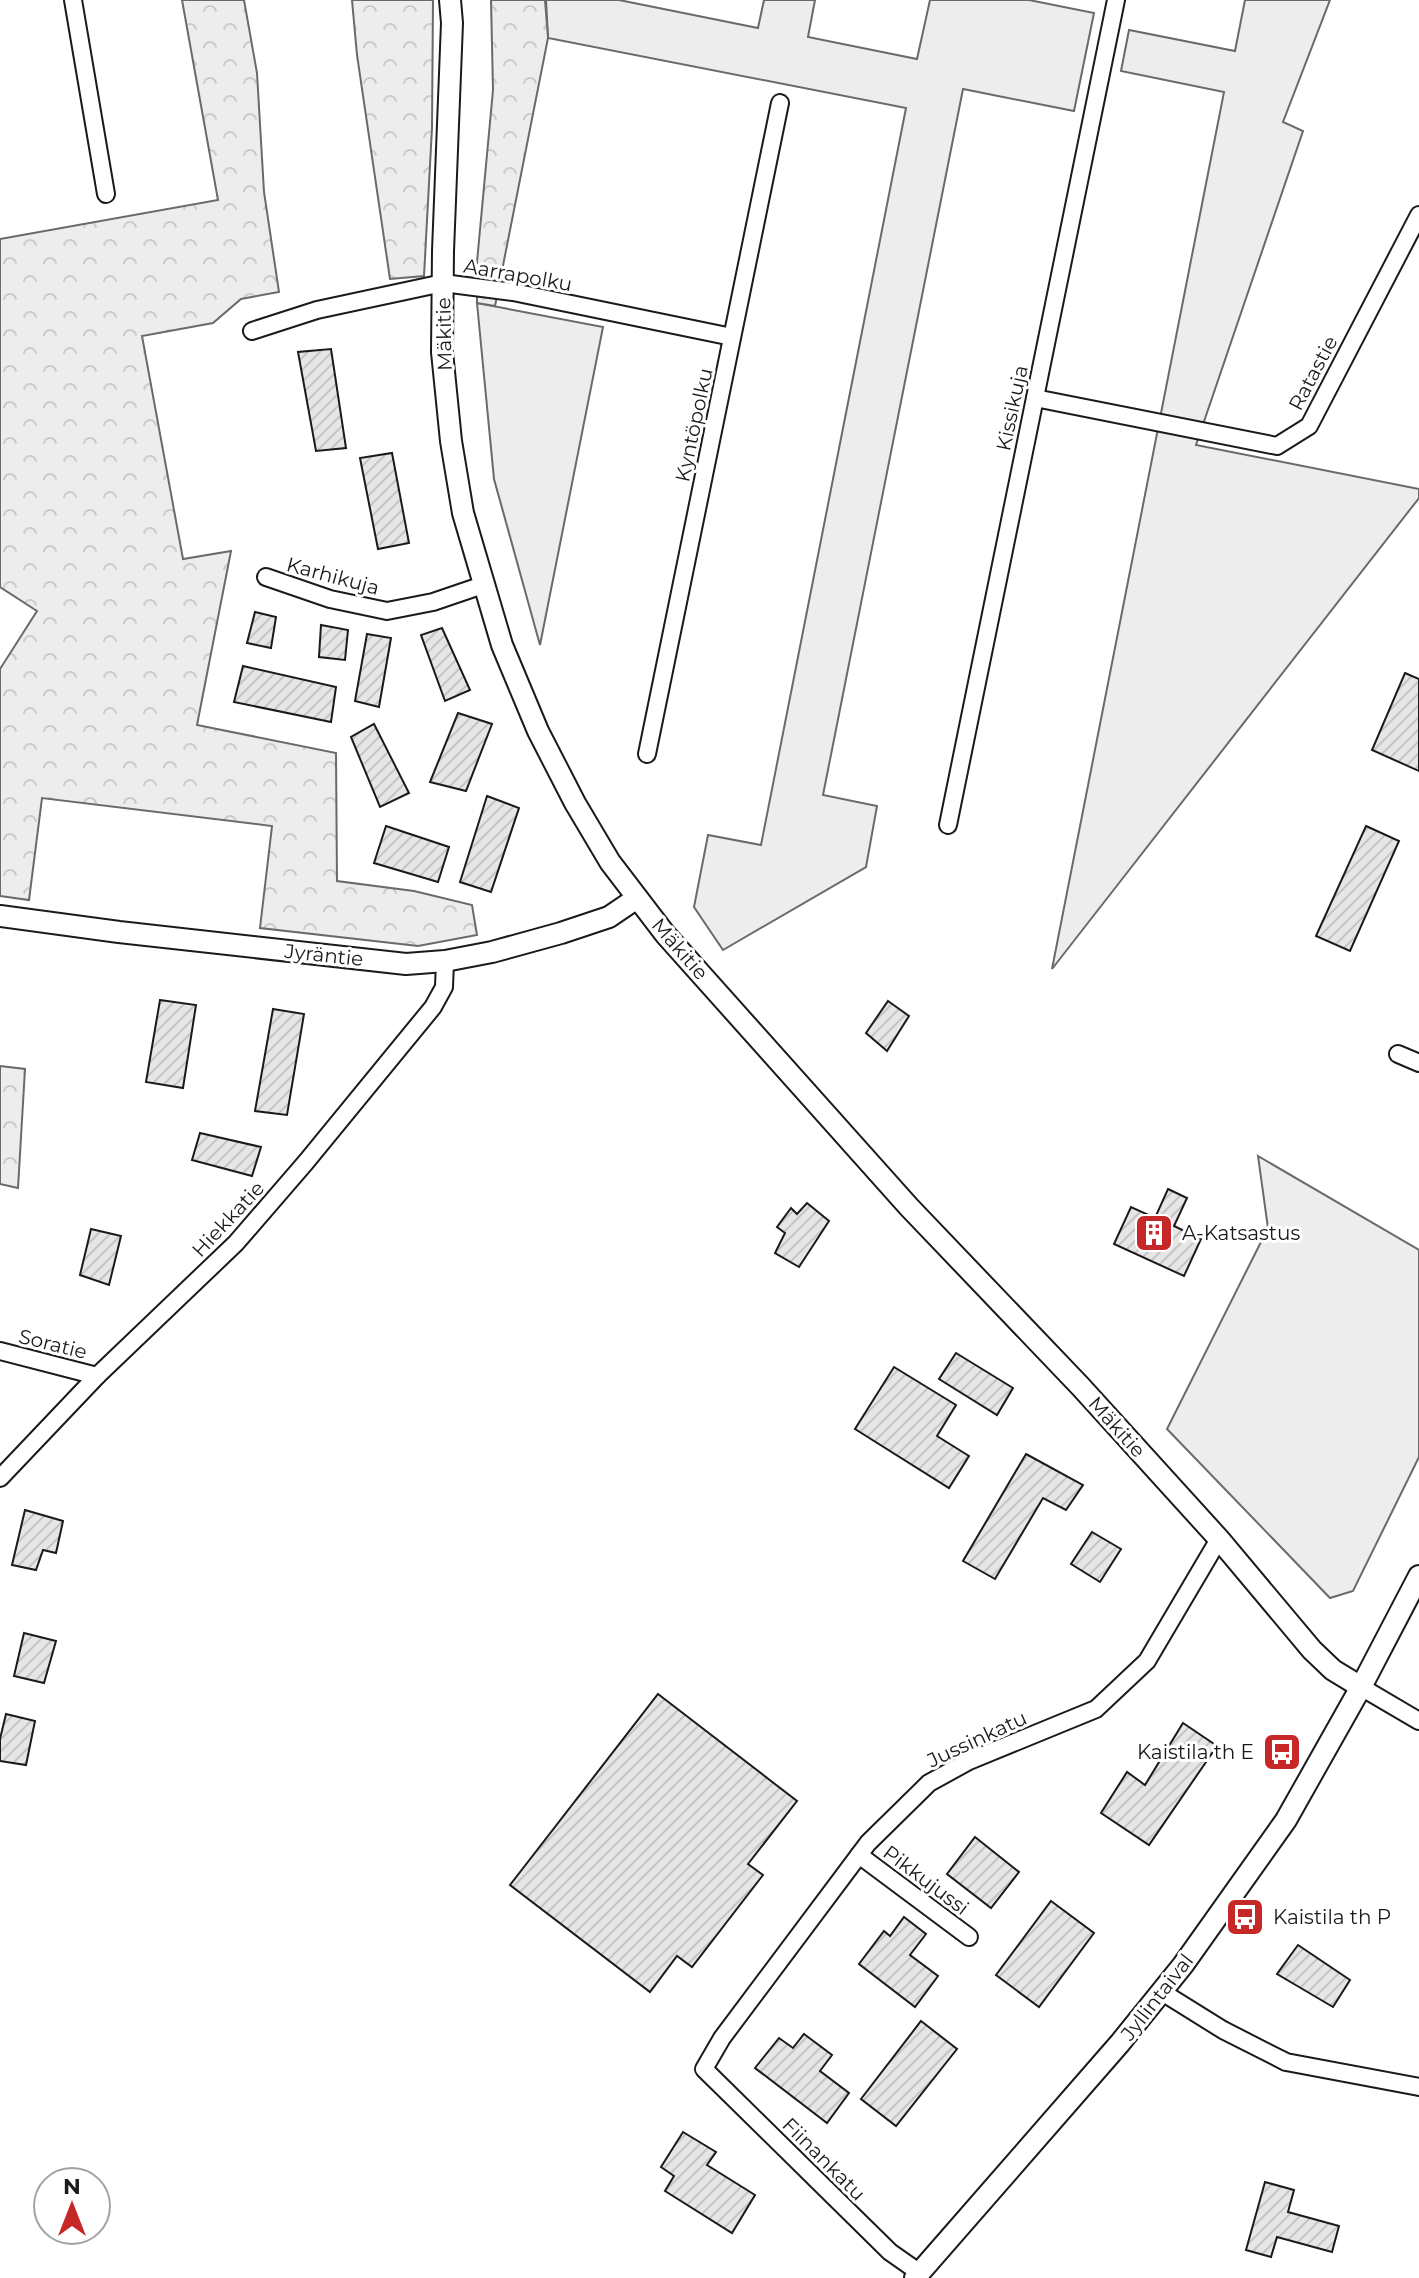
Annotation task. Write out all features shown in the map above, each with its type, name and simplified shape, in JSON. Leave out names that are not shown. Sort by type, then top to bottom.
[{"type":"street","points":[[73,0],[106,194]]},
{"type":"street","name":"Mäkitie","points":[[450,0],[452,23],[442,352],[451,441],[463,513],[502,645],[538,731],[575,803],[610,862],[665,934],[909,1207],[1081,1387],[1219,1539],[1312,1650],[1333,1670],[1361,1687]]},
{"type":"street","name":"Kissikuja","points":[[948,825],[1116,0]]},
{"type":"street","name":"Kyntöpolku","points":[[647,754],[780,103]]},
{"type":"street","name":"Ratastie","points":[[1035,398],[1277,446],[1309,426],[1419,215]]},
{"type":"street","name":"Aarrapolku","points":[[252,331],[317,310],[443,283],[513,292],[732,337]]},
{"type":"street","name":"Karhikuja","points":[[266,577],[330,599],[387,611],[433,602],[483,585]]},
{"type":"street","name":"Jyräntie","points":[[0,916],[406,964],[445,961],[492,952],[561,933],[609,917],[637,898]]},
{"type":"street","name":"Hiekkatie","points":[[0,1478],[97,1376],[236,1243],[306,1162],[433,1007],[444,987],[445,961]]},
{"type":"street","points":[[1398,1054],[1419,1063]]},
{"type":"street","name":"Soratie","points":[[0,1351],[97,1376]]},
{"type":"street","name":"Jussinkatu","points":[[704,2069],[722,2038],[868,1843],[929,1783],[969,1761],[1096,1709],[1147,1661],[1219,1539]]},
{"type":"street","name":"Jyllintaival","points":[[918,2275],[1040,2138],[1183,1965],[1286,1820],[1419,1576]]},
{"type":"street","points":[[1361,1687],[1419,1721]]},
{"type":"street","name":"Pikkujussi","points":[[859,1855],[969,1937]]},
{"type":"street","points":[[1162,1992],[1223,2030],[1286,2062],[1419,2087]]},
{"type":"street","name":"Fiinankatu","points":[[704,2069],[890,2252],[918,2275]]},
{"type":"shaded area","points":[[546,0],[619,0],[758,28],[764,0],[815,0],[808,37],[917,59],[930,0],[1029,0],[1094,13],[1074,111],[963,89],[823,795],[877,806],[866,867],[723,950],[694,907],[708,835],[761,845],[906,108],[548,38]]},
{"type":"shaded area","points":[[1245,0],[1330,0],[1283,122],[1303,131],[1196,445],[1419,489],[1419,498],[1052,969],[1224,92],[1121,71],[1129,30],[1235,51]]},
{"type":"shaded area","points":[[477,303],[603,327],[540,645],[494,479]]},
{"type":"shaded area","points":[[1258,1156],[1419,1250],[1419,1457],[1353,1591],[1330,1598],[1167,1429],[1268,1228]]},
{"type":"green space","points":[[182,0],[244,0],[257,73],[264,192],[279,292],[241,299],[213,323],[142,336],[183,559],[231,551],[197,725],[336,753],[337,881],[414,891],[472,905],[477,935],[418,946],[260,928],[272,826],[42,798],[29,900],[0,896],[0,669],[37,611],[0,587],[0,239],[218,200]]},
{"type":"green space","points":[[352,0],[433,0],[432,128],[424,276],[390,279],[357,55]]},
{"type":"green space","points":[[491,0],[545,0],[548,38],[495,306],[477,303],[477,262],[493,90]]},
{"type":"green space","points":[[0,1066],[25,1069],[18,1188],[0,1184]]},
{"type":"building","points":[[331,349],[346,448],[316,451],[298,352]]},
{"type":"building","points":[[392,453],[409,543],[378,549],[360,458]]},
{"type":"building","points":[[255,612],[276,617],[271,648],[247,643]]},
{"type":"building","points":[[321,625],[348,630],[345,660],[319,657]]},
{"type":"building","points":[[442,628],[470,690],[445,701],[421,635]]},
{"type":"building","points":[[367,634],[391,638],[379,707],[355,701]]},
{"type":"building","points":[[243,666],[336,687],[331,722],[234,702]]},
{"type":"building","points":[[1405,673],[1419,679],[1419,771],[1372,750]]},
{"type":"building","points":[[458,713],[492,724],[466,791],[430,782]]},
{"type":"building","points":[[374,724],[409,793],[380,807],[351,737]]},
{"type":"building","points":[[487,796],[519,808],[491,892],[460,882]]},
{"type":"building","points":[[386,826],[449,847],[438,882],[374,863]]},
{"type":"building","points":[[1366,826],[1399,841],[1350,951],[1316,936]]},
{"type":"building","points":[[160,1000],[196,1005],[183,1088],[146,1082]]},
{"type":"building","points":[[888,1001],[909,1016],[887,1051],[866,1033]]},
{"type":"building","points":[[273,1009],[304,1014],[287,1115],[255,1111]]},
{"type":"building","points":[[200,1133],[261,1147],[252,1176],[192,1160]]},
{"type":"building","name":"A-Katsastus","points":[[1168,1189],[1187,1198],[1174,1226],[1201,1239],[1184,1276],[1114,1244],[1131,1207],[1155,1218]]},
{"type":"building","points":[[807,1203],[829,1221],[799,1267],[775,1253],[785,1233],[777,1227],[791,1208],[797,1214]]},
{"type":"building","points":[[91,1229],[121,1236],[109,1285],[80,1275]]},
{"type":"building","points":[[956,1353],[1013,1388],[997,1415],[939,1379]]},
{"type":"building","points":[[894,1367],[956,1405],[937,1436],[969,1456],[949,1488],[855,1429]]},
{"type":"building","points":[[1026,1454],[1083,1485],[1066,1510],[1043,1498],[995,1579],[963,1561]]},
{"type":"building","points":[[25,1510],[63,1521],[56,1553],[43,1550],[36,1570],[12,1565]]},
{"type":"building","points":[[1092,1532],[1121,1549],[1100,1582],[1071,1564]]},
{"type":"building","points":[[24,1633],[56,1641],[44,1683],[14,1676]]},
{"type":"building","points":[[658,1694],[797,1801],[748,1864],[763,1875],[692,1967],[677,1956],[650,1992],[510,1885]]},
{"type":"building","points":[[6,1714],[35,1721],[26,1765],[0,1761],[0,1739]]},
{"type":"building","points":[[1183,1723],[1217,1746],[1149,1845],[1101,1813],[1127,1772],[1145,1785]]},
{"type":"building","points":[[975,1837],[1019,1872],[991,1908],[947,1874]]},
{"type":"building","points":[[1051,1901],[1094,1933],[1039,2007],[996,1975]]},
{"type":"building","points":[[904,1917],[926,1934],[910,1955],[938,1976],[915,2007],[859,1964],[884,1931],[890,1936]]},
{"type":"building","points":[[1298,1945],[1350,1980],[1333,2007],[1277,1974]]},
{"type":"building","points":[[921,2021],[957,2049],[896,2126],[861,2099]]},
{"type":"building","points":[[804,2034],[832,2055],[820,2071],[849,2093],[827,2123],[755,2068],[779,2038],[793,2048]]},
{"type":"building","points":[[683,2132],[716,2152],[707,2165],[755,2195],[732,2233],[665,2191],[674,2176],[661,2167]]},
{"type":"building","points":[[1265,2182],[1294,2190],[1288,2212],[1339,2226],[1332,2252],[1277,2237],[1271,2257],[1246,2250]]},
{"type":"place","name":"A-Katsastus","points":[[1154,1233]]},
{"type":"place","name":"Kaistila th E","points":[[1282,1752]]},
{"type":"place","name":"Kaistila th P","points":[[1245,1917]]}]
